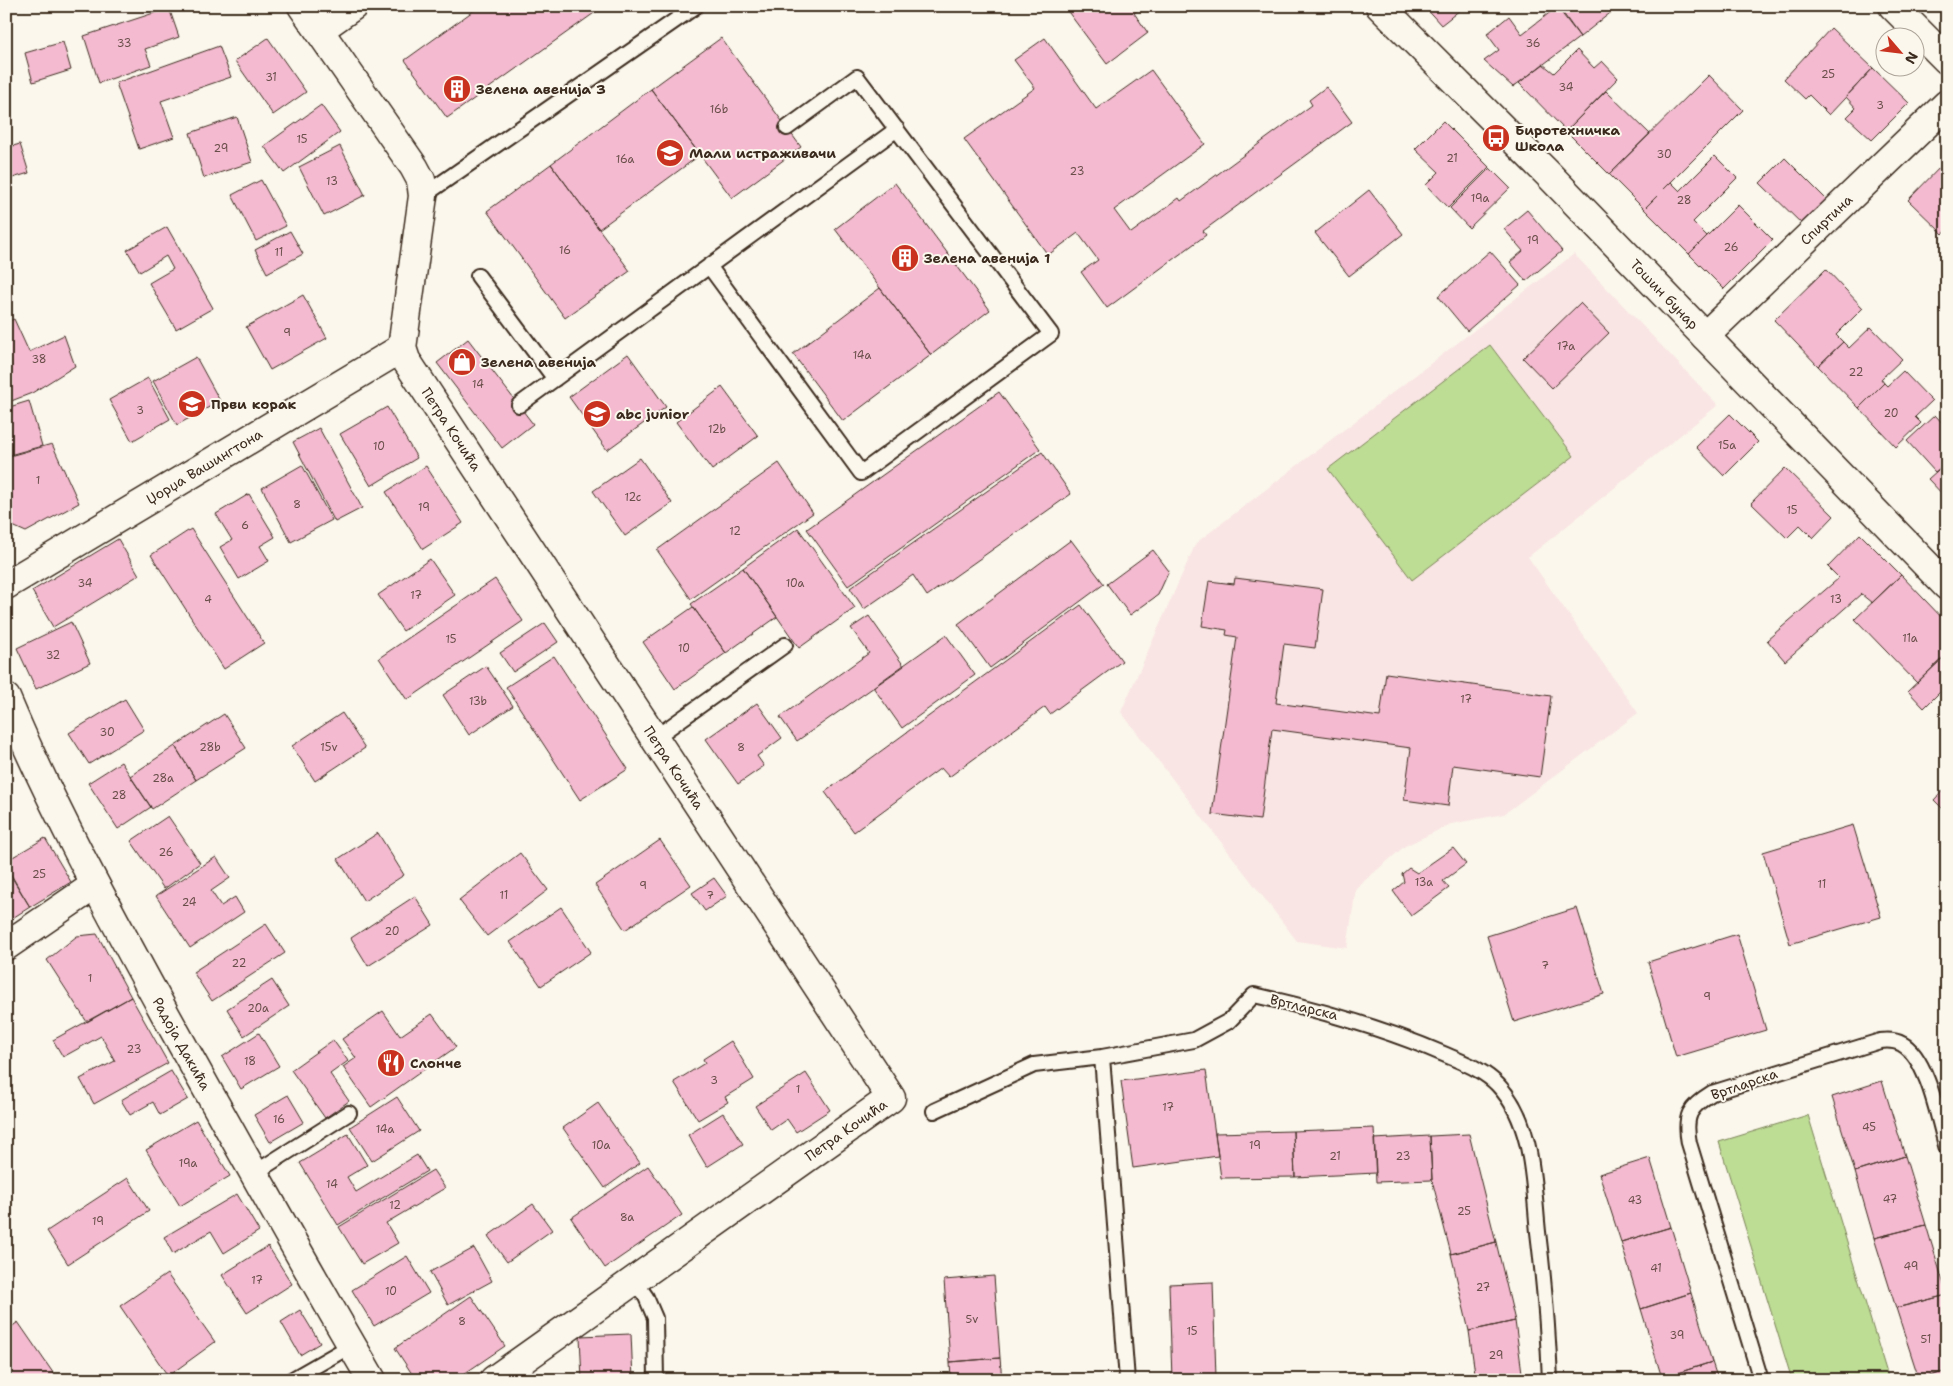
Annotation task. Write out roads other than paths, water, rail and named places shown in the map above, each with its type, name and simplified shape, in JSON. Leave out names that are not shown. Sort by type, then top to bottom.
[{"type":"street","points":[[302,6],[414,167],[421,180],[423,196],[402,348]]},
{"type":"street","points":[[319,30],[353,6]]},
{"type":"street","name":"Тошин бунар","points":[[1380,6],[1705,336],[1947,586]]},
{"type":"street","points":[[1893,6],[1947,60]]},
{"type":"street","name":"Спиртина","points":[[1705,336],[1947,104]]},
{"type":"street","name":"Џорџа Вашингтона","points":[[6,585],[402,348]]},
{"type":"street","name":"Петра Кочића","points":[[402,348],[414,372],[892,1098],[494,1380]]},
{"type":"street","name":"Радоја Дакића","points":[[6,698],[32,760],[95,885],[253,1174],[372,1380]]},
{"type":"street","points":[[6,946],[95,885]]},
{"type":"lane","points":[[423,196],[696,6]]},
{"type":"lane","points":[[710,266],[861,472],[1051,334],[857,77],[787,128]]},
{"type":"lane","points":[[519,405],[897,129]]},
{"type":"lane","points":[[478,276],[555,379]]},
{"type":"lane","points":[[656,737],[785,645]]},
{"type":"lane","name":"Вртларска","points":[[1102,1057],[1194,1040],[1229,1021],[1254,995],[1357,1021],[1416,1042],[1479,1070],[1498,1084],[1511,1104],[1522,1127],[1530,1154],[1547,1308],[1550,1380]]},
{"type":"lane","name":"Вртларска","points":[[1761,1380],[1689,1143],[1686,1126],[1690,1111],[1699,1101],[1712,1093],[1880,1041],[1893,1040],[1904,1044],[1922,1068],[1947,1149]]},
{"type":"lane","points":[[934,1111],[1034,1065],[1102,1057],[1127,1380]]},
{"type":"lane","points":[[253,1174],[349,1113]]},
{"type":"lane","points":[[634,1280],[646,1297],[655,1318],[656,1380]]},
{"type":"lane","points":[[291,1380],[352,1345]]},
{"type":"place","name":"Зелена авенија 3","points":[[457,89]]},
{"type":"place","name":"Биротехничка Школа","points":[[1496,138]]},
{"type":"place","name":"Мали истраживачи","points":[[670,153]]},
{"type":"place","name":"Зелена авенија 1","points":[[905,258]]},
{"type":"place","name":"Зелена авенија","points":[[462,362]]},
{"type":"place","name":"Први корак","points":[[192,404]]},
{"type":"place","name":"abc junior","points":[[597,414]]},
{"type":"place","name":"Слонче","points":[[391,1063]]}]
